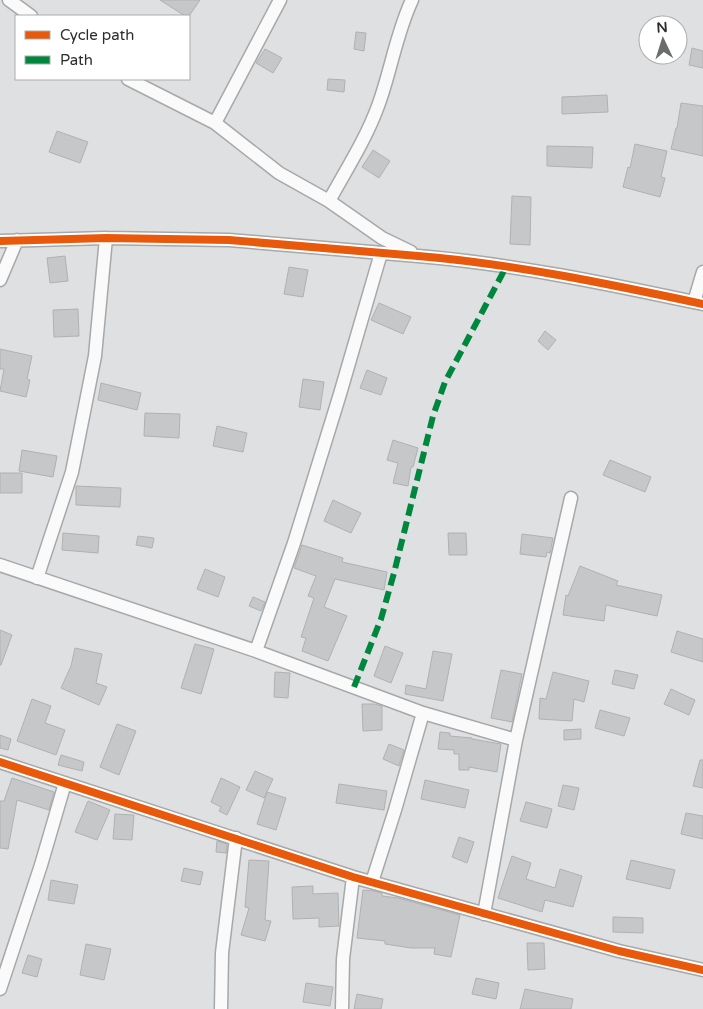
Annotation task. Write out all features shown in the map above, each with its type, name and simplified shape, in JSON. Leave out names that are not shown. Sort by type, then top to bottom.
[{"type":"street","points":[[9,0],[26,8]]},
{"type":"street","points":[[215,123],[280,0]]},
{"type":"street","points":[[329,201],[360,145],[378,106],[393,53],[412,0]]},
{"type":"street","points":[[130,80],[215,123],[279,173],[329,201],[382,238],[418,256]]},
{"type":"street","points":[[38,578],[72,472],[95,356],[106,238]]},
{"type":"street","points":[[0,240],[106,238],[229,240],[448,258],[583,279],[699,303],[703,272]]},
{"type":"street","points":[[0,280],[17,240]]},
{"type":"street","points":[[256,650],[300,524],[340,394],[380,253]]},
{"type":"street","points":[[484,914],[516,740],[571,498]]},
{"type":"street","points":[[0,566],[256,650],[423,713],[516,740]]},
{"type":"street","points":[[372,882],[423,713]]},
{"type":"street","points":[[0,762],[353,877],[619,952],[703,970]]},
{"type":"street","points":[[0,989],[41,865],[65,783]]},
{"type":"street","points":[[222,1009],[222,953],[236,838]]},
{"type":"street","points":[[342,1009],[343,959],[353,877]]},
{"type":"building","points":[[160,0],[200,0],[190,15],[183,15]]},
{"type":"building","points":[[356,32],[366,33],[364,51],[354,49]]},
{"type":"building","points":[[692,48],[703,51],[703,68],[689,65]]},
{"type":"building","points":[[265,49],[282,58],[273,73],[256,63]]},
{"type":"building","points":[[328,79],[345,80],[344,92],[327,90]]},
{"type":"building","points":[[607,95],[608,112],[562,114],[562,97]]},
{"type":"building","points":[[681,103],[703,106],[703,156],[671,149]]},
{"type":"building","points":[[57,131],[88,142],[80,163],[49,152]]},
{"type":"building","points":[[635,144],[667,151],[661,177],[665,178],[660,197],[623,187],[628,167],[630,168]]},
{"type":"building","points":[[547,146],[593,147],[592,168],[547,166]]},
{"type":"building","points":[[373,150],[390,161],[379,178],[362,167]]},
{"type":"building","points":[[512,196],[531,197],[530,245],[510,244]]},
{"type":"building","points":[[65,256],[68,281],[50,283],[47,258]]},
{"type":"building","points":[[289,267],[308,270],[303,297],[284,294]]},
{"type":"building","points":[[379,303],[411,317],[403,334],[371,320]]},
{"type":"building","points":[[78,309],[79,336],[54,337],[53,310]]},
{"type":"building","points":[[545,331],[556,340],[548,350],[538,341]]},
{"type":"building","points":[[0,349],[32,356],[27,379],[30,380],[26,397],[0,391],[4,369],[0,369]]},
{"type":"building","points":[[367,370],[387,378],[381,395],[360,388]]},
{"type":"building","points":[[303,379],[324,382],[320,410],[299,407]]},
{"type":"building","points":[[101,383],[141,393],[137,410],[98,400]]},
{"type":"building","points":[[145,413],[180,414],[179,438],[144,436]]},
{"type":"building","points":[[217,426],[247,433],[243,452],[213,446]]},
{"type":"building","points":[[393,440],[418,448],[413,467],[411,467],[408,486],[393,483],[398,463],[387,460]]},
{"type":"building","points":[[22,450],[57,456],[53,477],[19,471]]},
{"type":"building","points":[[610,460],[651,477],[645,492],[603,475]]},
{"type":"building","points":[[0,473],[22,473],[22,493],[0,493]]},
{"type":"building","points":[[76,486],[121,488],[120,507],[76,505]]},
{"type":"building","points":[[333,500],[361,513],[351,533],[324,521]]},
{"type":"building","points":[[63,533],[99,536],[98,553],[62,550]]},
{"type":"building","points":[[448,533],[466,533],[467,555],[449,555]]},
{"type":"building","points":[[522,534],[553,538],[550,553],[547,552],[546,557],[520,554]]},
{"type":"building","points":[[138,536],[154,538],[152,548],[136,545]]},
{"type":"building","points":[[302,545],[343,558],[342,562],[387,572],[384,590],[335,579],[324,607],[347,616],[328,661],[302,651],[306,638],[301,637],[314,598],[308,596],[316,576],[294,568]]},
{"type":"building","points":[[580,566],[618,581],[616,585],[662,595],[657,616],[606,605],[604,621],[563,615],[566,595],[568,596]]},
{"type":"building","points":[[205,569],[225,577],[218,597],[197,589]]},
{"type":"building","points":[[253,597],[265,602],[261,611],[249,606]]},
{"type":"building","points":[[0,630],[12,635],[1,665],[0,665]]},
{"type":"building","points":[[677,631],[703,639],[703,662],[671,652]]},
{"type":"building","points":[[195,644],[214,649],[201,694],[181,688]]},
{"type":"building","points":[[385,646],[403,653],[391,683],[374,676]]},
{"type":"building","points":[[75,648],[102,654],[96,683],[107,687],[99,705],[61,688],[71,666]]},
{"type":"building","points":[[433,651],[452,654],[443,701],[405,694],[406,685],[426,689]]},
{"type":"building","points":[[501,670],[522,674],[512,722],[491,718]]},
{"type":"building","points":[[615,670],[638,675],[634,689],[612,684]]},
{"type":"building","points":[[275,672],[290,673],[288,698],[274,697]]},
{"type":"building","points":[[553,672],[589,681],[584,702],[574,699],[572,721],[539,719],[540,698],[546,699]]},
{"type":"building","points":[[671,689],[695,700],[689,715],[664,704]]},
{"type":"building","points":[[32,699],[51,706],[45,723],[65,730],[56,755],[17,741]]},
{"type":"building","points":[[362,704],[382,706],[382,730],[363,731]]},
{"type":"building","points":[[600,710],[630,718],[624,736],[595,728]]},
{"type":"building","points":[[117,724],[136,731],[119,775],[100,767]]},
{"type":"building","points":[[581,729],[581,739],[564,740],[564,730]]},
{"type":"building","points":[[440,732],[450,733],[450,736],[501,744],[497,772],[469,767],[469,770],[459,770],[459,754],[454,754],[454,750],[438,749]]},
{"type":"building","points":[[0,735],[11,739],[8,750],[0,748]]},
{"type":"building","points":[[389,744],[404,750],[399,766],[383,759]]},
{"type":"building","points":[[61,755],[84,762],[82,771],[58,765]]},
{"type":"building","points":[[700,760],[703,760],[703,788],[693,786]]},
{"type":"building","points":[[255,771],[273,779],[264,798],[246,790]]},
{"type":"building","points":[[12,778],[54,792],[49,810],[17,800],[8,849],[0,848],[0,801],[4,801]]},
{"type":"building","points":[[221,778],[240,787],[227,815],[219,811],[221,807],[211,802]]},
{"type":"building","points":[[425,780],[469,790],[465,808],[421,799]]},
{"type":"building","points":[[339,784],[387,791],[384,810],[336,803]]},
{"type":"building","points":[[563,785],[579,788],[574,810],[558,806]]},
{"type":"building","points":[[267,792],[286,798],[276,830],[257,824]]},
{"type":"building","points":[[88,801],[110,810],[97,840],[75,832]]},
{"type":"building","points":[[526,802],[552,809],[547,828],[520,821]]},
{"type":"building","points":[[686,813],[703,816],[703,839],[681,834]]},
{"type":"building","points":[[115,814],[134,815],[132,840],[113,839]]},
{"type":"building","points":[[459,837],[474,842],[467,863],[452,857]]},
{"type":"building","points":[[217,841],[227,844],[226,853],[216,852]]},
{"type":"building","points":[[512,856],[531,863],[526,879],[555,888],[560,869],[582,876],[573,907],[545,900],[542,912],[498,898]]},
{"type":"building","points":[[249,860],[269,861],[265,920],[271,921],[265,941],[241,935],[249,908],[245,907]]},
{"type":"building","points":[[631,860],[675,870],[670,889],[626,879]]},
{"type":"building","points":[[184,868],[203,872],[200,885],[181,881]]},
{"type":"building","points":[[51,880],[78,885],[74,904],[48,900]]},
{"type":"building","points":[[313,886],[313,894],[338,893],[339,926],[319,927],[319,918],[293,919],[292,887]]},
{"type":"building","points":[[363,890],[382,893],[382,896],[398,898],[460,915],[451,957],[434,954],[435,948],[411,948],[385,944],[385,941],[357,938]]},
{"type":"building","points":[[613,917],[643,918],[643,933],[613,932]]},
{"type":"building","points":[[527,943],[544,943],[545,969],[528,970]]},
{"type":"building","points":[[86,944],[111,949],[104,980],[80,975]]},
{"type":"building","points":[[28,955],[42,959],[37,977],[22,973]]},
{"type":"building","points":[[476,978],[499,983],[496,999],[472,994]]},
{"type":"building","points":[[306,983],[333,987],[330,1006],[303,1002]]},
{"type":"building","points":[[525,989],[573,999],[571,1009],[520,1009]]},
{"type":"building","points":[[357,994],[383,999],[381,1009],[354,1009]]},
{"type":"marked path","points":[[354,687],[381,619],[433,416],[445,382],[506,267]]},
{"type":"cycle path","points":[[0,241],[106,238],[229,240],[418,256],[526,269],[703,304]]},
{"type":"cycle path","points":[[0,762],[353,877],[619,951],[703,970]]}]
